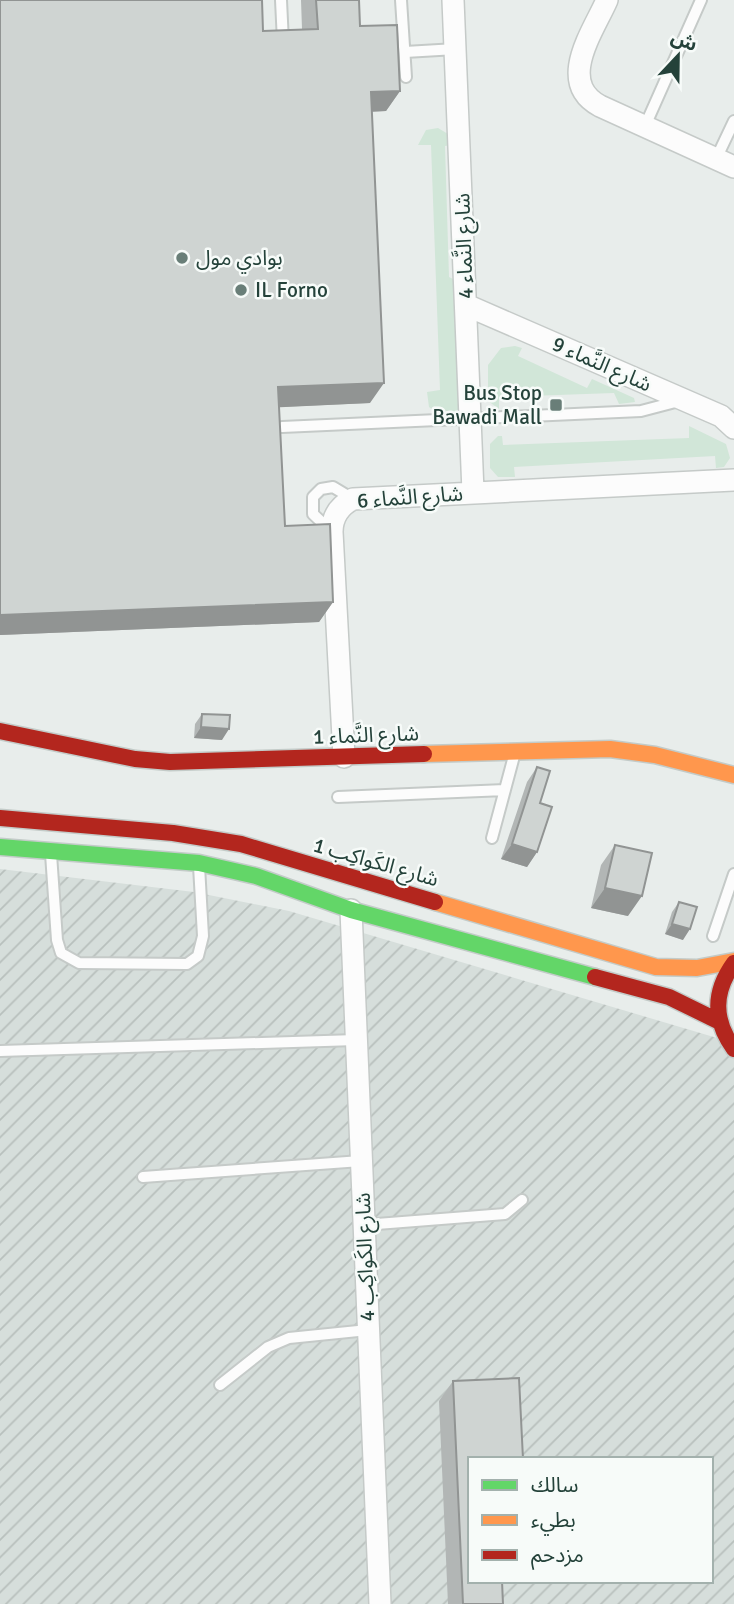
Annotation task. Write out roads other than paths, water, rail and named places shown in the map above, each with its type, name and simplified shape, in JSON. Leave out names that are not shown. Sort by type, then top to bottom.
[{"type":"street","name":"شارع النَّماء 4","points":[[453,0],[473,492]]},
{"type":"street","points":[[607,0],[580,60],[578,82],[590,100],[725,163]]},
{"type":"street","name":"شارع النَّماء 9","points":[[467,304],[721,416],[734,428]]},
{"type":"street","name":"شارع النَّماء 6","points":[[344,757],[332,532],[337,512],[353,499],[734,480]]},
{"type":"street","name":"شارع النَّماء 1","points":[[0,731],[152,761],[516,750],[625,750],[734,775]]},
{"type":"street","name":"شارع الكَواكِب 1","points":[[0,818],[173,833],[241,844],[656,967],[697,968],[734,962]]},
{"type":"street","points":[[0,847],[199,863],[256,876],[351,910],[668,998],[718,1021]]},
{"type":"street","name":"شارع الكَواكِب 4","points":[[351,910],[380,1604]]},
{"type":"street","points":[[734,962],[719,989],[718,1021],[734,1049]]},
{"type":"lane","points":[[281,0],[283,42]]},
{"type":"lane","points":[[401,0],[406,77]]},
{"type":"lane","points":[[645,126],[701,0]]},
{"type":"lane","points":[[405,52],[456,49]]},
{"type":"lane","points":[[725,163],[734,121]]},
{"type":"lane","points":[[282,428],[641,411],[684,400]]},
{"type":"lane","points":[[492,838],[516,750]]},
{"type":"lane","points":[[338,797],[505,790]]},
{"type":"lane","points":[[50,851],[57,940],[61,953],[79,963],[187,964],[198,957],[203,936],[199,863]]},
{"type":"lane","points":[[713,936],[734,874]]},
{"type":"lane","points":[[0,1051],[356,1040]]},
{"type":"lane","points":[[143,1177],[361,1161]]},
{"type":"lane","points":[[364,1225],[505,1214],[522,1200]]},
{"type":"lane","points":[[220,1385],[268,1346],[289,1338],[368,1330]]},
{"type":"place","name":"بوادي مول","points":[[182,258]]},
{"type":"place","name":"IL Forno","points":[[241,290]]},
{"type":"place","name":"Bus Stop Bawadi Mall","points":[[556,405]]}]
